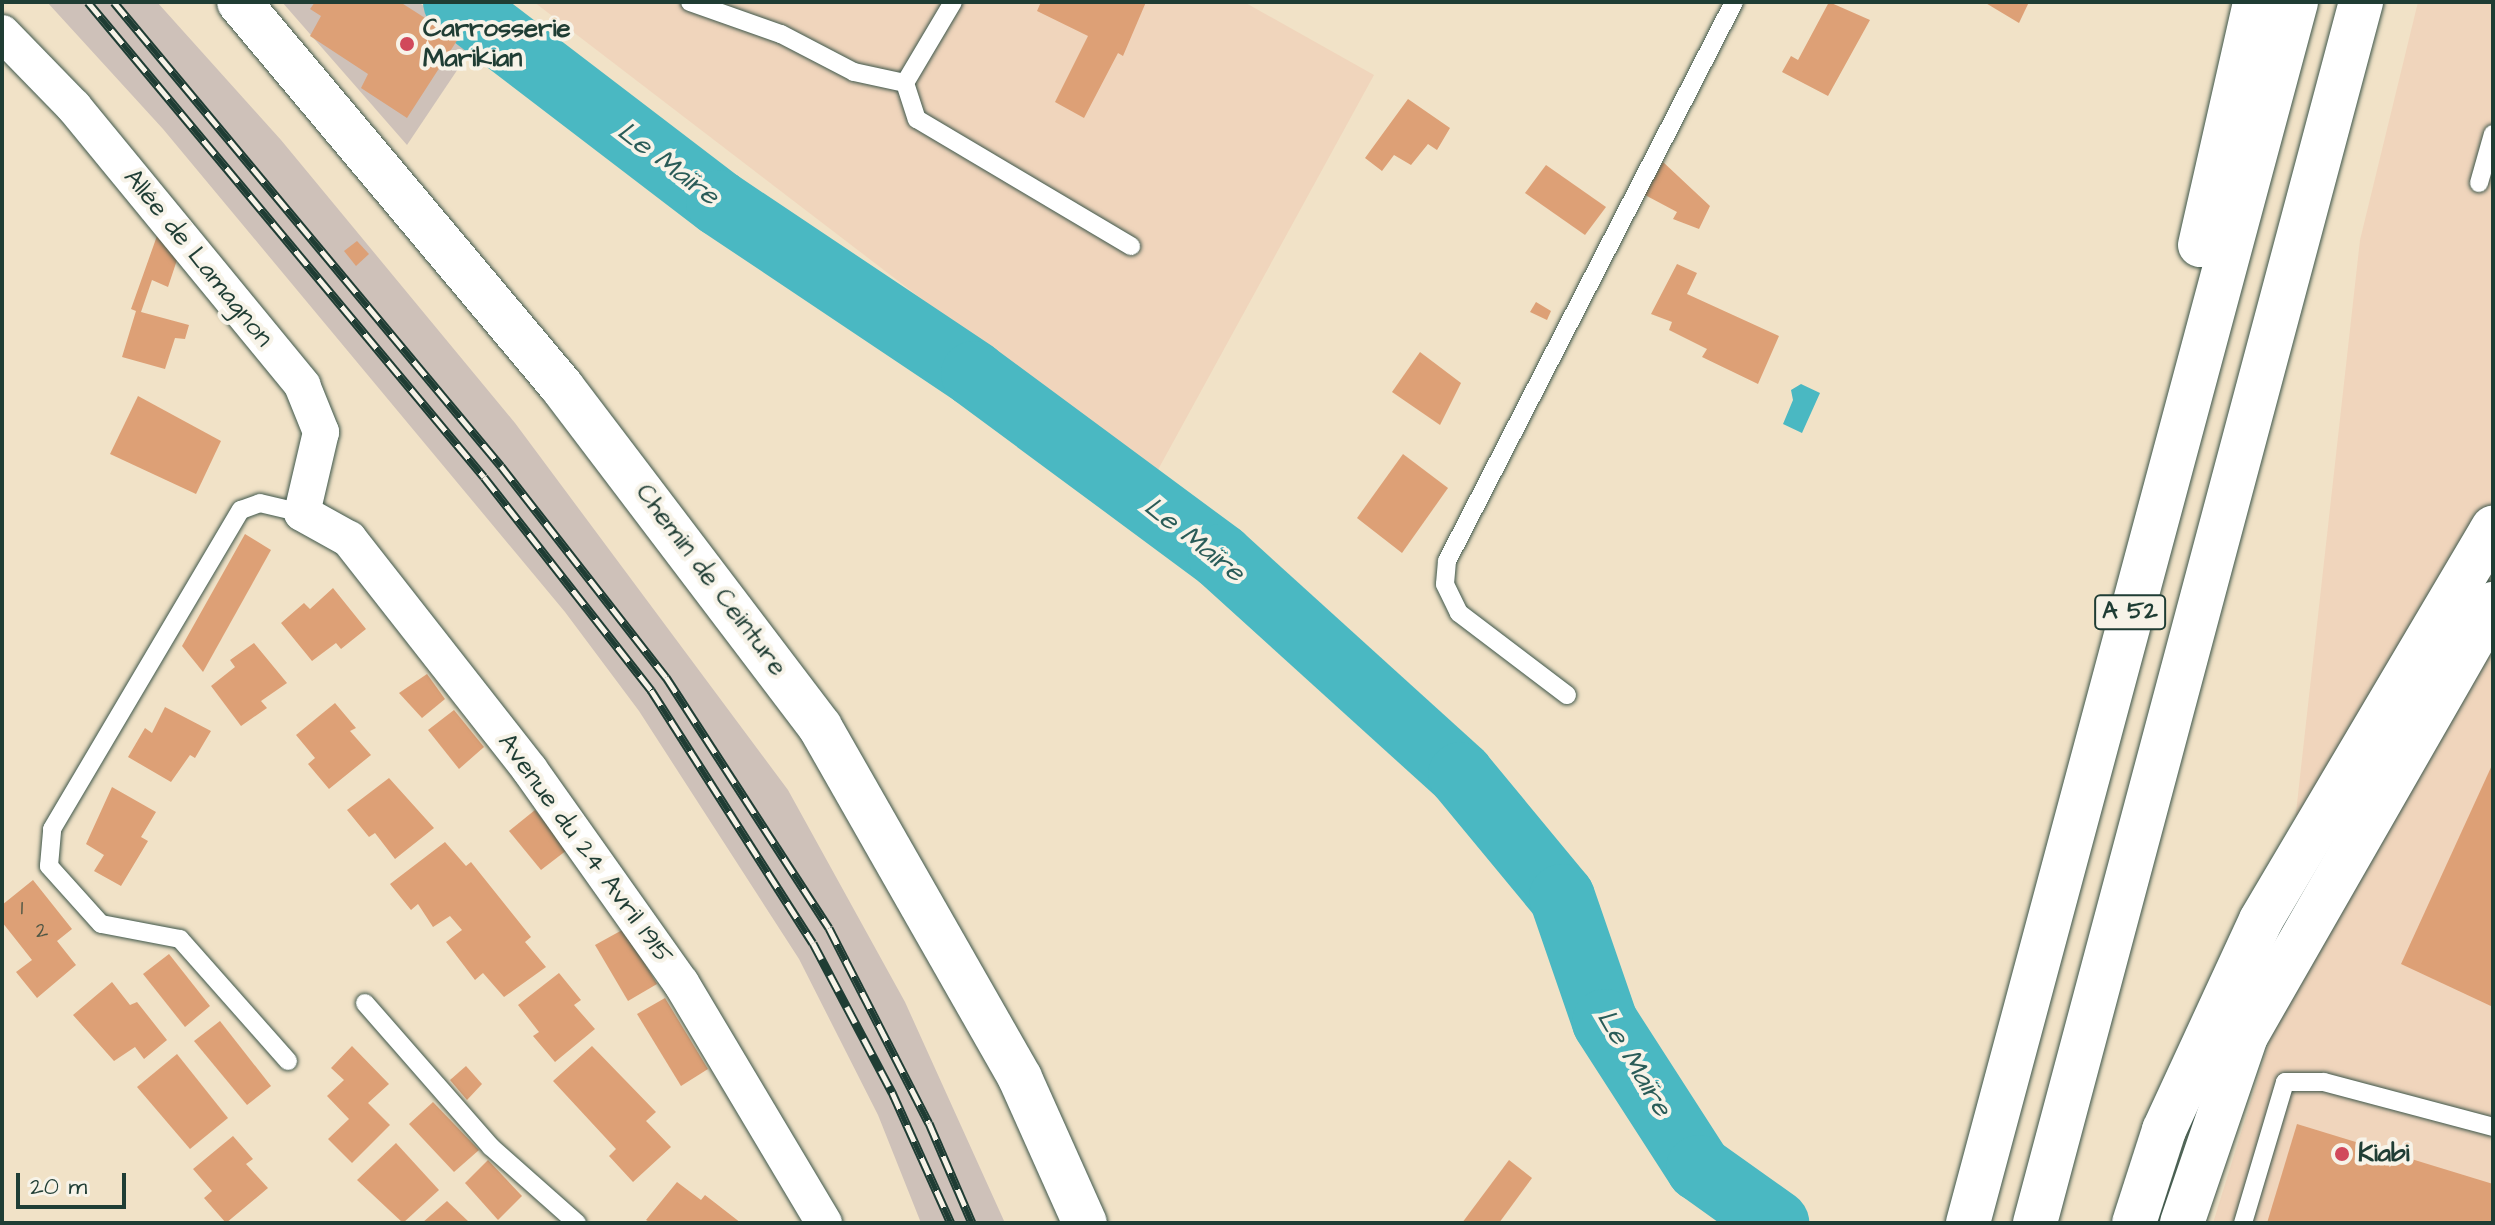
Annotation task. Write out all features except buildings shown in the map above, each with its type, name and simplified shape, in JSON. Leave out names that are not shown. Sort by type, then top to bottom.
[{"type":"main road","name":"Chemin de Ceinture","points":[[239,2],[562,387],[820,727],[1020,1078],[1085,1223]]},
{"type":"main road","points":[[2061,863],[2255,2]]},
{"type":"main road","name":"A 52","points":[[1968,1223],[2061,863],[2296,2]]},
{"type":"main road","name":"A 52","points":[[2035,1223],[2361,2]]},
{"type":"main road","points":[[2134,1223],[2164,1130],[2261,920],[2493,527]]},
{"type":"main road","points":[[2182,1223],[2246,1036],[2493,604]]},
{"type":"street","name":"Allée de Lamagnon","points":[[2,33],[74,107],[302,385],[321,432],[302,513]]},
{"type":"street","name":"Avenue du 24 Avril 1915","points":[[302,513],[349,539],[530,770],[681,983],[824,1223]]},
{"type":"lane","points":[[690,2],[781,34],[854,72],[905,83]]},
{"type":"lane","points":[[953,2],[905,83],[917,119],[1131,246]]},
{"type":"lane","points":[[1567,695],[1459,613],[1445,584],[1447,561],[1734,2]]},
{"type":"lane","points":[[2479,183],[2493,134]]},
{"type":"lane","points":[[288,1061],[180,939],[101,924],[49,866],[52,829],[241,510],[260,503],[302,513]]},
{"type":"lane","points":[[365,1003],[491,1147],[577,1223]]},
{"type":"lane","points":[[2243,1223],[2285,1082],[2324,1082],[2493,1127]]},
{"type":"shaded area","points":[[47,2],[157,2],[281,140],[515,423],[788,790],[905,1002],[1005,1223],[921,1223],[878,1115],[799,959],[639,711],[565,612],[163,129]]},
{"type":"shaded area","points":[[282,2],[418,2],[476,42],[407,145]]},
{"type":"shaded area","points":[[534,2],[1244,2],[1374,75],[1154,477]]},
{"type":"shaded area","points":[[2418,2],[2493,2],[2493,1223],[2213,1223],[2271,1036],[2360,240]]},
{"type":"water","points":[[1801,384],[1820,393],[1802,433],[1783,424],[1793,400],[1791,390]]},
{"type":"waterway","name":"Le Maïre","points":[[456,2],[719,203],[974,374],[1221,557],[1461,775],[1562,897],[1605,1022],[1699,1168],[1776,1223]]},
{"type":"railway","points":[[88,2],[484,477],[651,690],[813,943],[892,1092],[951,1223]]},
{"type":"railway","points":[[114,2],[501,466],[666,677],[829,928],[929,1123],[972,1223]]},
{"type":"place","name":"Carrosserie Marikian","points":[[407,44]]},
{"type":"place","name":"Kiabi","points":[[2342,1154]]}]
